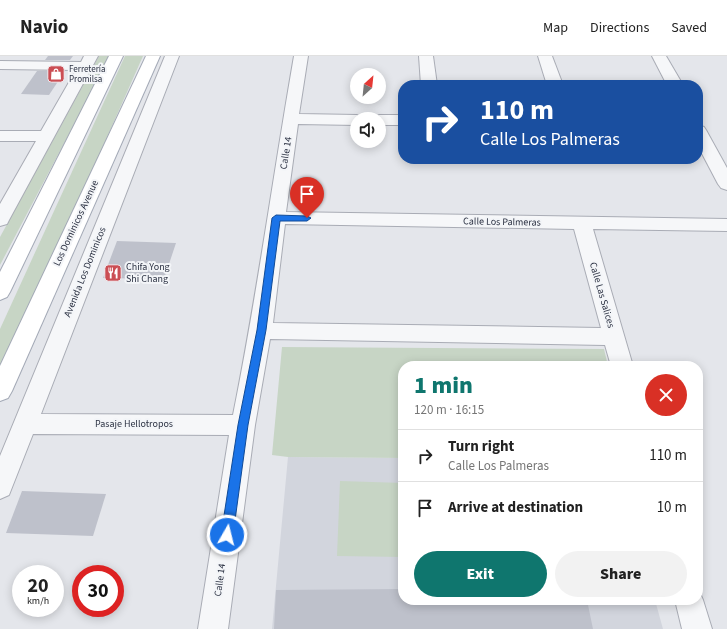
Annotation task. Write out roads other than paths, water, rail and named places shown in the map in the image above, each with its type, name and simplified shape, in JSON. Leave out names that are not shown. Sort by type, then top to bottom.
[{"type":"main road","points":[[0,292],[116,56]]},
{"type":"main road","name":"Los Dominicos Avenue","points":[[0,390],[153,56]]},
{"type":"street","name":"Avenida Los Dominicos","points":[[0,488],[24,424],[172,56]]},
{"type":"street","name":"Calle 14","points":[[213,629],[243,425],[261,330],[276,218],[301,56]]},
{"type":"street","points":[[426,56],[428,80]]},
{"type":"street","points":[[545,56],[554,80]]},
{"type":"street","points":[[659,56],[672,80]]},
{"type":"street","points":[[0,65],[88,61]]},
{"type":"street","points":[[0,220],[88,61]]},
{"type":"street","points":[[291,119],[350,120]]},
{"type":"street","points":[[386,120],[398,120]]},
{"type":"street","points":[[0,136],[47,136]]},
{"type":"street","points":[[703,139],[727,184]]},
{"type":"street","name":"Calle Los Palmeras","points":[[276,218],[582,224],[727,225]]},
{"type":"street","name":"Calle Las Salices","points":[[582,224],[621,361]]},
{"type":"street","points":[[261,330],[614,337]]},
{"type":"street","name":"Pasaje Hellotropos","points":[[24,424],[243,425]]},
{"type":"street","points":[[690,605],[697,629]]},
{"type":"place","name":"Ferretería Promilsa","points":[[56,74]]},
{"type":"place","name":"Chifa Yong Shi Chang","points":[[113,273]]}]
